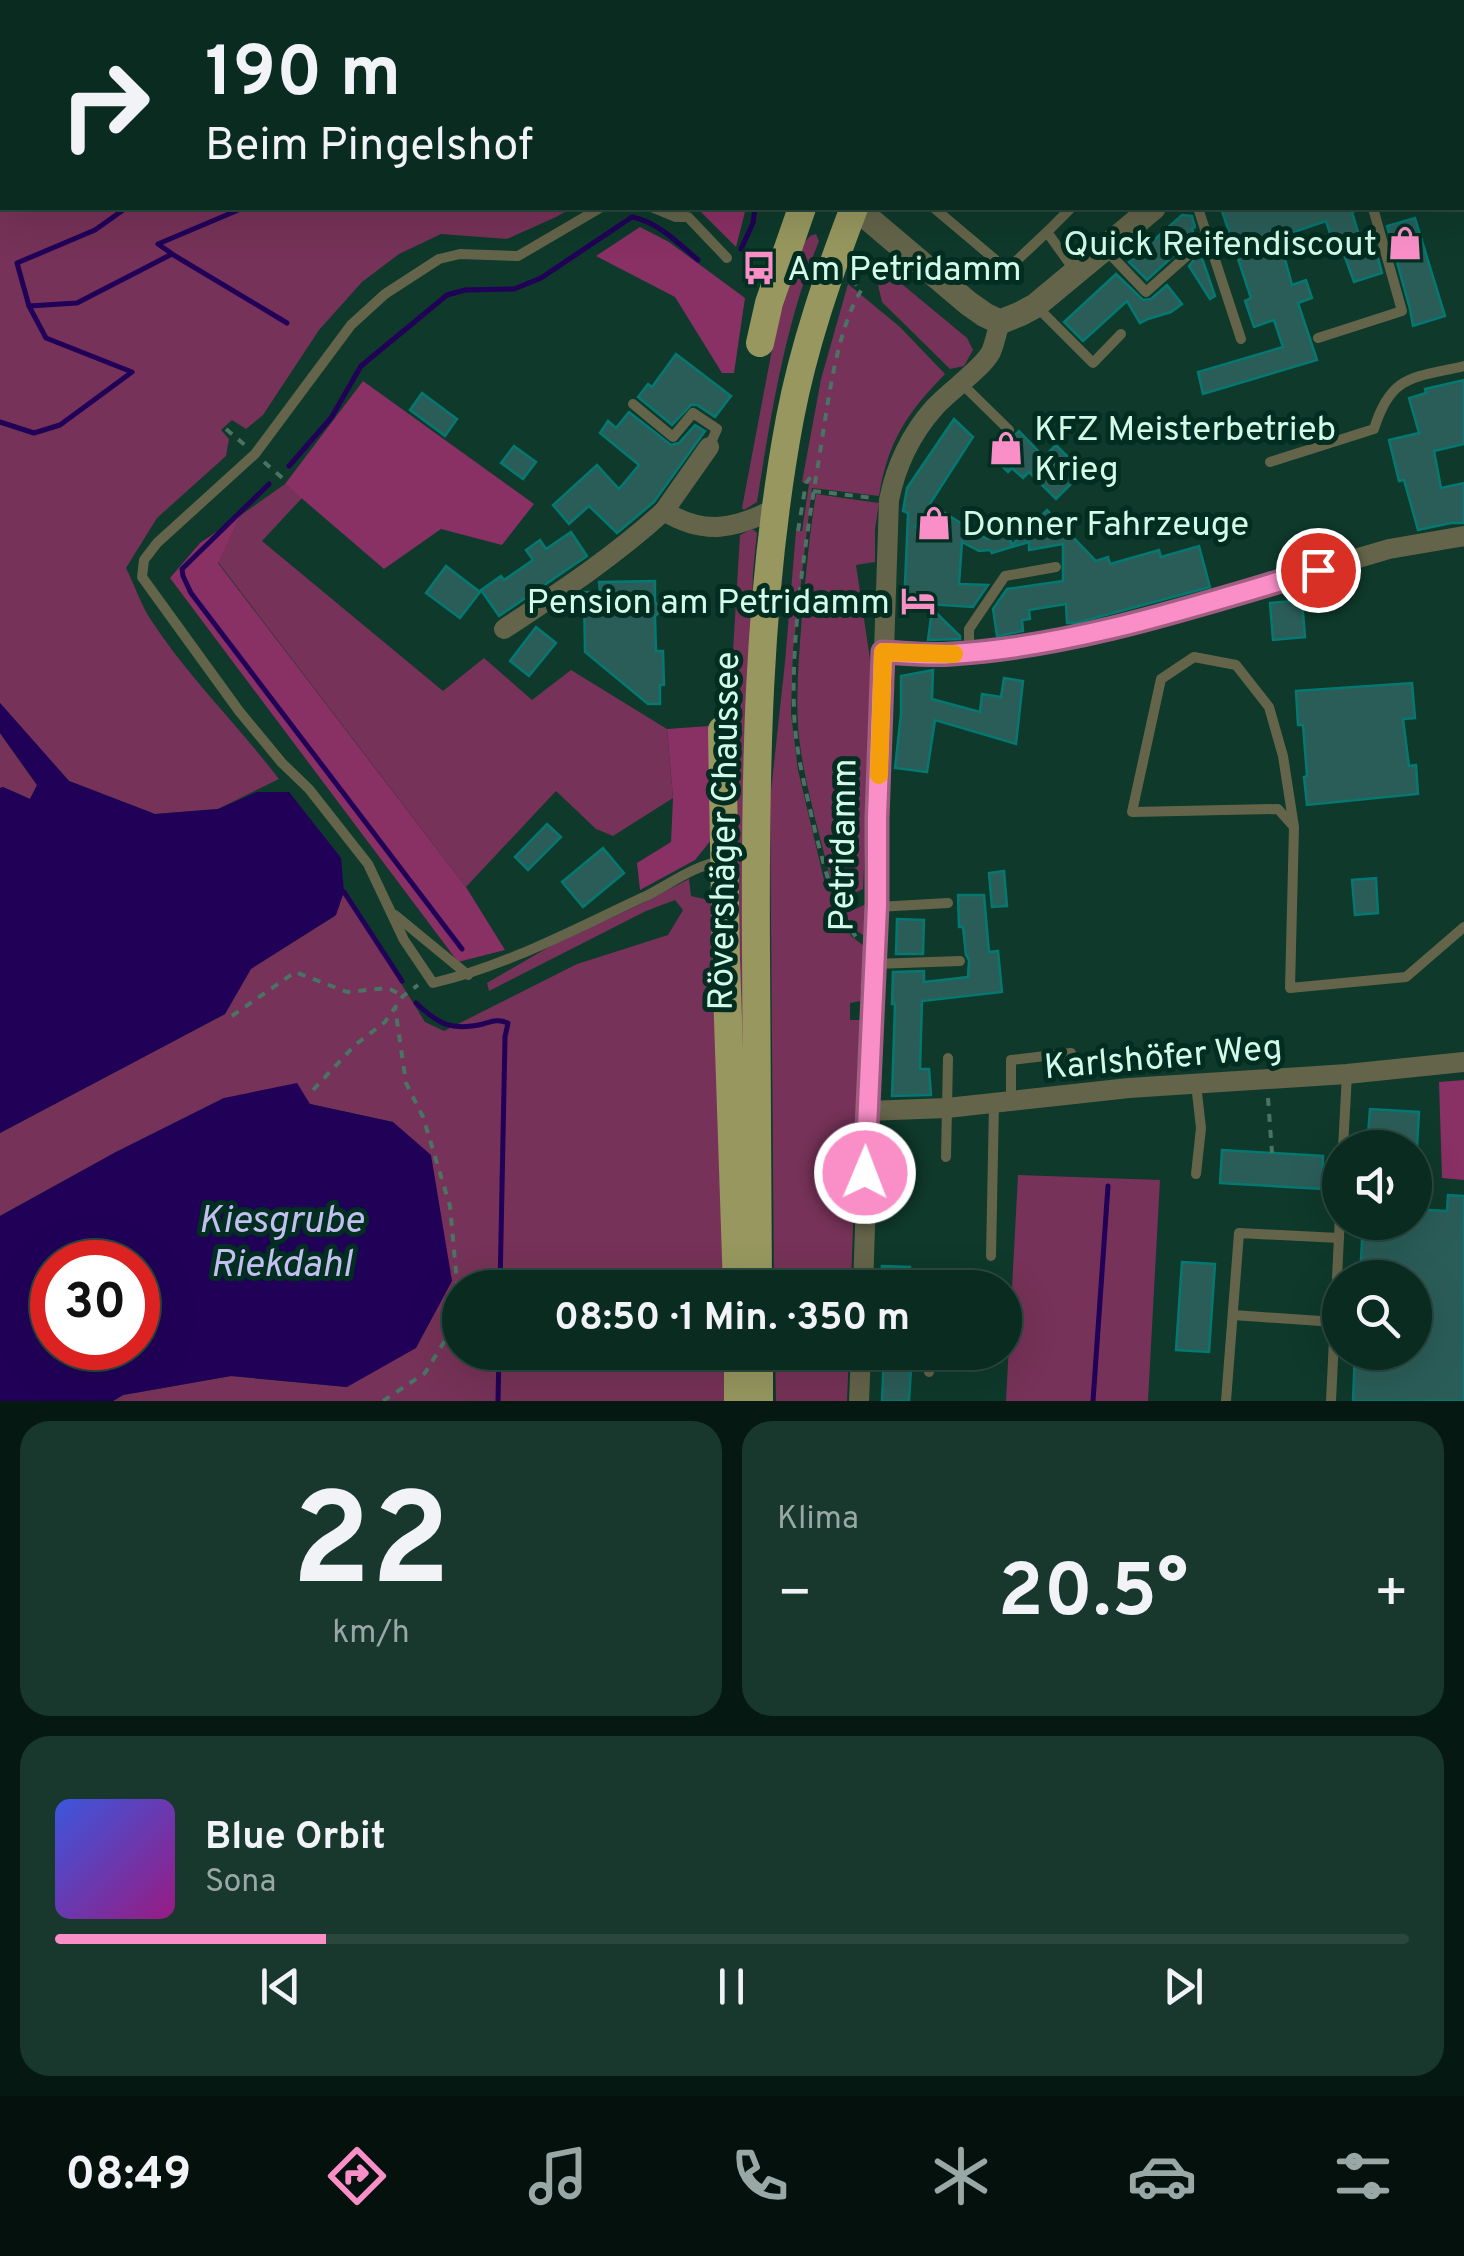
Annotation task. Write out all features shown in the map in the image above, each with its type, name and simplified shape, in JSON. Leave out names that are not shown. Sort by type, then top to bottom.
[{"type":"main road","points":[[760,343],[801,210]]},
{"type":"main road","name":"Rövershäger Chaussee","points":[[758,1270],[756,854],[763,639],[772,532],[790,416],[804,356],[826,281],[854,210]]},
{"type":"main road","name":"Rövershäger Chaussee","points":[[722,730],[736,1270]]},
{"type":"main road","points":[[738,1370],[738,1401]]},
{"type":"main road","points":[[758,1370],[759,1401]]},
{"type":"street","points":[[857,210],[968,303],[1000,322],[1036,306],[1151,210]]},
{"type":"street","name":"Petridamm","points":[[863,1270],[888,500],[911,441],[936,406],[990,355],[1000,322]]},
{"type":"street","points":[[504,629],[637,535],[664,511],[709,447]]},
{"type":"street","points":[[664,511],[704,528],[752,520],[776,508]]},
{"type":"street","points":[[883,652],[948,654],[1075,637],[1390,549],[1457,537]]},
{"type":"street","name":"Karlshöfer Weg","points":[[867,1111],[947,1108],[1128,1088],[1464,1062]]},
{"type":"street","points":[[859,1401],[860,1370]]},
{"type":"lane","points":[[597,210],[518,256],[460,254],[440,259],[385,294],[351,325],[255,454],[156,543],[144,560],[142,577],[239,711],[309,789],[368,864],[404,940],[432,983],[468,975],[532,949],[710,862],[723,861]]},
{"type":"lane","points":[[659,210],[688,217]]},
{"type":"lane","points":[[680,210],[727,258]]},
{"type":"lane","points":[[936,210],[998,262],[1012,265],[1069,210]]},
{"type":"lane","points":[[1199,210],[1240,339]]},
{"type":"lane","points":[[1318,338],[1402,311],[1374,210]]},
{"type":"lane","points":[[1047,232],[1076,272]]},
{"type":"lane","points":[[1104,248],[1146,292],[1189,254]]},
{"type":"lane","points":[[1036,306],[1093,363],[1121,334]]},
{"type":"lane","points":[[1270,462],[1374,429],[1382,402],[1407,379],[1464,366]]},
{"type":"lane","points":[[961,382],[1009,430]]},
{"type":"lane","points":[[633,404],[673,437],[693,413],[718,429],[709,447]]},
{"type":"lane","points":[[969,652],[969,629],[1004,576],[1056,567]]},
{"type":"lane","points":[[1294,827],[1278,809],[1132,812],[1161,679],[1194,657],[1236,664],[1269,708],[1283,756],[1294,827],[1290,988],[1406,977],[1464,928]]},
{"type":"lane","points":[[877,906],[948,903]]},
{"type":"lane","points":[[390,911],[468,975]]},
{"type":"lane","points":[[874,954],[960,961]]},
{"type":"lane","points":[[991,1256],[1002,1102],[1011,1060],[1071,1053]]},
{"type":"lane","points":[[946,1157],[948,1058]]},
{"type":"lane","points":[[1345,1130],[1347,1074]]},
{"type":"lane","points":[[1196,1084],[1201,1128],[1196,1174]]},
{"type":"lane","points":[[1226,1401],[1239,1233],[1322,1237]]},
{"type":"lane","points":[[1233,1315],[1322,1321]]},
{"type":"lane","points":[[1331,1401],[1333,1370]]},
{"type":"path","points":[[862,289],[851,311],[832,379],[806,542],[794,711],[801,770],[827,880],[855,936],[874,954]]},
{"type":"path","points":[[798,532],[806,483],[817,474]]},
{"type":"path","points":[[814,491],[888,500]]},
{"type":"path","points":[[232,1016],[296,972],[347,992],[388,988],[403,996],[384,1022],[355,1045],[313,1090]]},
{"type":"path","points":[[383,1401],[426,1373],[460,1316],[450,1206],[423,1117],[406,1084],[395,1007]]},
{"type":"path","points":[[1267,1080],[1272,1153]]},
{"type":"shaded area","points":[[0,210],[568,210],[507,239],[441,234],[399,254],[362,282],[319,330],[263,415],[246,429],[232,420],[221,430],[229,439],[226,456],[157,518],[126,568],[164,639],[279,779],[218,809],[155,814],[69,781],[0,703]]},
{"type":"shaded area","points":[[699,210],[745,210],[736,247]]},
{"type":"shaded area","points":[[640,227],[669,242],[745,298],[734,373],[722,373],[675,297],[596,256]]},
{"type":"shaded area","points":[[816,234],[819,241],[780,370],[757,502],[744,510],[777,323],[804,243]]},
{"type":"shaded area","points":[[880,273],[897,280],[967,338],[973,350],[964,366],[950,369],[882,302]]},
{"type":"shaded area","points":[[848,284],[900,327],[945,374],[901,429],[879,496],[812,488],[793,650],[791,713],[798,770],[824,880],[851,936],[864,946],[860,1001],[850,1003],[850,1020],[860,1020],[852,1270],[774,1270],[770,800],[796,531],[802,531],[809,484],[802,482],[821,379]]},
{"type":"shaded area","points":[[363,381],[534,504],[502,545],[441,529],[384,569],[285,484]]},
{"type":"shaded area","points":[[285,484],[302,498],[262,541],[443,691],[484,658],[532,700],[571,670],[667,729],[673,798],[613,836],[596,829],[556,791],[466,887],[218,562],[241,515]]},
{"type":"shaded area","points":[[816,494],[879,503],[875,562],[856,565],[870,659],[871,727],[863,889],[842,899],[849,912],[866,904],[865,936],[850,923],[834,889],[799,738],[800,646]]},
{"type":"shaded area","points":[[241,515],[218,563],[466,887],[505,950],[458,962],[170,578],[200,543]]},
{"type":"shaded area","points":[[750,530],[757,533],[747,749],[745,1270],[732,731],[740,535]]},
{"type":"shaded area","points":[[709,726],[712,839],[695,860],[640,890],[637,863],[671,842],[673,798],[667,729]]},
{"type":"shaded area","points":[[0,733],[37,785],[30,799],[0,788]]},
{"type":"shaded area","points":[[689,879],[691,896],[713,901],[726,1270],[442,1270],[442,1370],[729,1370],[730,1401],[113,1401],[123,1395],[231,1376],[347,1387],[393,1122],[310,1104],[224,1098],[0,1216],[0,1133],[225,1014],[250,969],[335,916],[344,892],[425,1022],[444,1031],[577,964],[668,935],[683,910],[675,900],[646,911],[489,991],[487,983],[554,944]]},
{"type":"shaded area","points":[[1464,1080],[1464,1180],[1442,1178],[1439,1082]]},
{"type":"shaded area","points":[[1018,1175],[1160,1180],[1148,1401],[1006,1401],[1008,1370],[1022,1370],[1022,1270],[1013,1270]]},
{"type":"shaded area","points":[[775,1370],[848,1370],[847,1401],[776,1401]]},
{"type":"water","points":[[0,703],[69,781],[155,814],[218,809],[257,792],[289,792],[341,858],[344,892],[336,915],[251,969],[225,1014],[0,1133],[0,788],[30,799],[37,785],[0,733]]},
{"type":"water","name":"Kiesgrube Riekdahl","points":[[297,1083],[310,1104],[393,1122],[431,1155],[450,1270],[442,1270],[442,1300],[416,1348],[347,1387],[231,1376],[123,1395],[113,1401],[0,1401],[0,1216],[224,1098]]},
{"type":"building","points":[[1222,210],[1358,210],[1352,212],[1359,235],[1371,232],[1382,273],[1354,282],[1342,249],[1336,252],[1326,221],[1279,237],[1292,285],[1306,280],[1312,298],[1298,303],[1317,360],[1203,394],[1198,372],[1283,347],[1274,320],[1254,327],[1245,301],[1251,298]]},
{"type":"building","points":[[1182,215],[1192,216],[1192,229],[1215,296],[1210,299],[1189,266],[1197,256],[1193,246],[1183,247],[1147,280],[1129,262]]},
{"type":"building","points":[[1415,218],[1445,316],[1413,326],[1387,226]]},
{"type":"building","points":[[1116,274],[1143,300],[1151,299],[1167,285],[1182,304],[1140,323],[1127,301],[1083,341],[1064,322]]},
{"type":"building","points":[[676,354],[731,396],[715,417],[691,405],[672,425],[638,397],[648,384],[652,387]]},
{"type":"building","points":[[1464,380],[1464,444],[1434,451],[1441,488],[1464,483],[1464,523],[1418,530],[1404,480],[1399,481],[1389,440],[1419,433],[1409,398],[1426,393],[1425,389]]},
{"type":"building","points":[[422,393],[457,419],[445,436],[410,410]]},
{"type":"building","points":[[629,412],[671,445],[679,443],[695,425],[705,431],[654,502],[617,533],[589,506],[569,524],[553,505],[597,465],[619,489],[639,465],[600,433],[608,421],[616,428]]},
{"type":"building","points":[[954,419],[973,437],[915,527],[923,533],[943,512],[987,539],[1008,533],[1012,545],[1047,510],[1096,561],[1108,557],[1110,564],[1159,550],[1161,557],[1199,546],[1210,587],[1076,623],[1067,623],[1066,604],[1029,610],[1030,619],[1022,620],[1023,631],[997,636],[993,609],[1007,589],[1063,581],[1063,544],[1029,550],[1029,542],[992,553],[962,542],[959,584],[988,585],[973,607],[927,604],[960,636],[928,640],[932,610],[904,609],[908,513],[903,511],[907,488]]},
{"type":"building","points":[[1019,431],[1044,457],[1056,445],[1070,459],[1059,469],[1072,483],[1056,499],[1029,472],[1023,478],[1012,468],[1008,472],[994,458]]},
{"type":"building","points":[[514,446],[536,462],[523,479],[501,463]]},
{"type":"building","points":[[571,532],[587,556],[499,616],[481,590],[533,560],[526,550],[540,540],[546,549]]},
{"type":"building","points":[[446,566],[480,592],[460,618],[426,593]]},
{"type":"building","points":[[655,581],[655,602],[662,610],[655,616],[656,651],[663,651],[664,685],[660,685],[660,704],[648,704],[585,652],[584,592],[600,592],[599,582]]},
{"type":"building","points":[[1302,600],[1305,637],[1273,640],[1270,603]]},
{"type":"building","points":[[536,627],[556,643],[529,676],[510,661]]},
{"type":"building","points":[[933,670],[932,699],[980,712],[982,694],[1001,697],[1004,678],[1023,681],[1016,744],[935,720],[927,772],[895,768],[901,676]]},
{"type":"building","points":[[1412,683],[1415,718],[1403,719],[1409,766],[1416,765],[1418,794],[1307,805],[1303,725],[1298,725],[1296,691]]},
{"type":"building","points":[[547,824],[561,837],[528,870],[515,857]]},
{"type":"building","points":[[603,848],[624,873],[583,907],[562,882]]},
{"type":"building","points":[[1004,871],[1007,906],[992,907],[989,873]]},
{"type":"building","points":[[1376,878],[1378,913],[1355,915],[1352,880]]},
{"type":"building","points":[[958,895],[984,895],[989,952],[998,951],[1002,992],[922,1001],[920,1069],[929,1069],[931,1095],[892,1096],[893,972],[924,971],[924,982],[968,977],[969,960],[963,927],[959,927]]},
{"type":"building","points":[[897,919],[924,920],[923,954],[896,954]]},
{"type":"building","points":[[1370,1109],[1419,1112],[1418,1130],[1368,1130]]},
{"type":"building","points":[[1222,1150],[1322,1156],[1322,1189],[1220,1183]]},
{"type":"building","points":[[1448,1195],[1464,1196],[1464,1401],[1353,1401],[1354,1370],[1432,1370],[1432,1260],[1361,1260],[1362,1240],[1432,1240],[1432,1210],[1447,1211]]},
{"type":"building","points":[[1182,1262],[1215,1264],[1209,1352],[1176,1350]]},
{"type":"building","points":[[882,1266],[910,1267],[910,1270],[882,1270]]},
{"type":"building","points":[[883,1370],[911,1370],[909,1401],[882,1401]]},
{"type":"waterway","points":[[0,422],[34,433],[60,425],[132,372],[46,338],[29,306],[17,263],[95,230],[123,210]]},
{"type":"waterway","points":[[171,253],[158,244],[238,210]]},
{"type":"waterway","points":[[741,249],[755,210]]},
{"type":"waterway","points":[[289,466],[331,418],[361,366],[447,295],[465,290],[514,289],[541,278],[632,217],[659,228],[698,260]]},
{"type":"waterway","points":[[29,306],[77,303],[172,254],[287,323]]},
{"type":"waterway","points":[[269,484],[182,569],[183,576],[191,593],[462,949]]},
{"type":"waterway","points":[[344,892],[402,981]]},
{"type":"waterway","points":[[416,1003],[432,1017],[454,1026],[508,1023],[500,1270]]},
{"type":"waterway","points":[[1093,1401],[1108,1186]]},
{"type":"waterway","points":[[498,1401],[499,1370]]},
{"type":"slow traffic","points":[[879,775],[883,652],[954,654]]},
{"type":"place","name":"Quick Reifendiscout","points":[[1405,243]]},
{"type":"place","name":"Am Petridamm","points":[[759,268]]},
{"type":"place","name":"KFZ Meisterbetrieb Krieg","points":[[1006,448]]},
{"type":"place","name":"Donner Fahrzeuge","points":[[934,523]]},
{"type":"place","name":"Pension am Petridamm","points":[[918,601]]},
{"type":"route","points":[[865,1173],[883,652],[948,654],[1075,637],[1318,570]]}]
